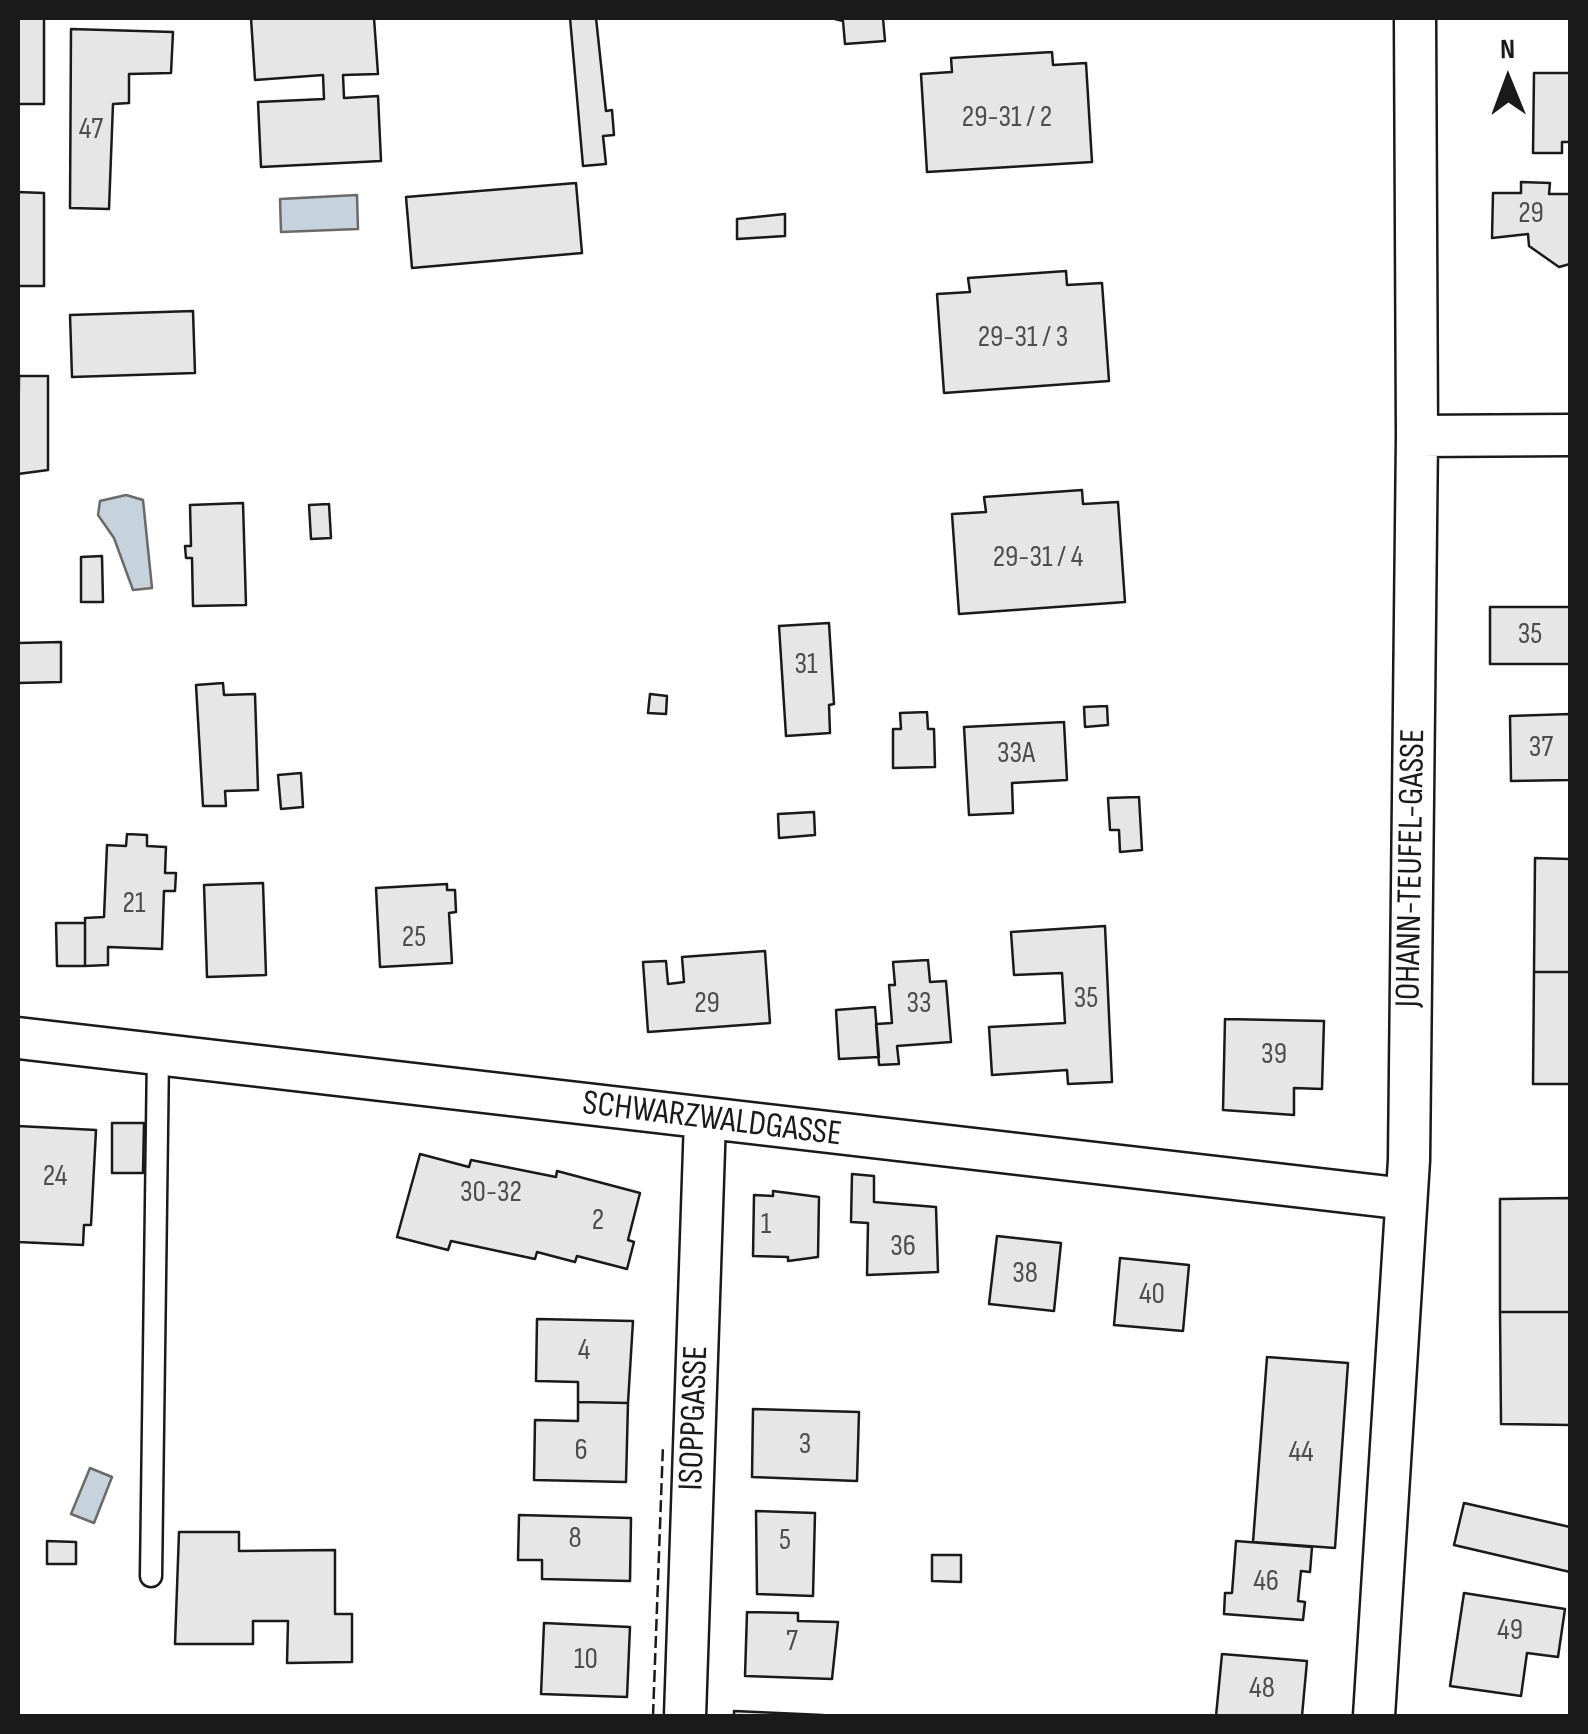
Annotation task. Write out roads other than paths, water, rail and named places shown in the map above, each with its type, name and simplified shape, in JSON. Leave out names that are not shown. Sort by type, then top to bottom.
[{"type":"street","name":"JOHANN-TEUFEL-GASSE","points":[[1374,1716],[1406,1199],[1417,436],[1415,18]]},
{"type":"street","points":[[1417,436],[1570,435]]},
{"type":"street","name":"SCHWARZWALDGASSE","points":[[18,1038],[1406,1199]]},
{"type":"street","name":"ISOPPGASSE","points":[[685,1716],[705,1120]]},
{"type":"lane","points":[[151,1576],[158,1054]]}]
